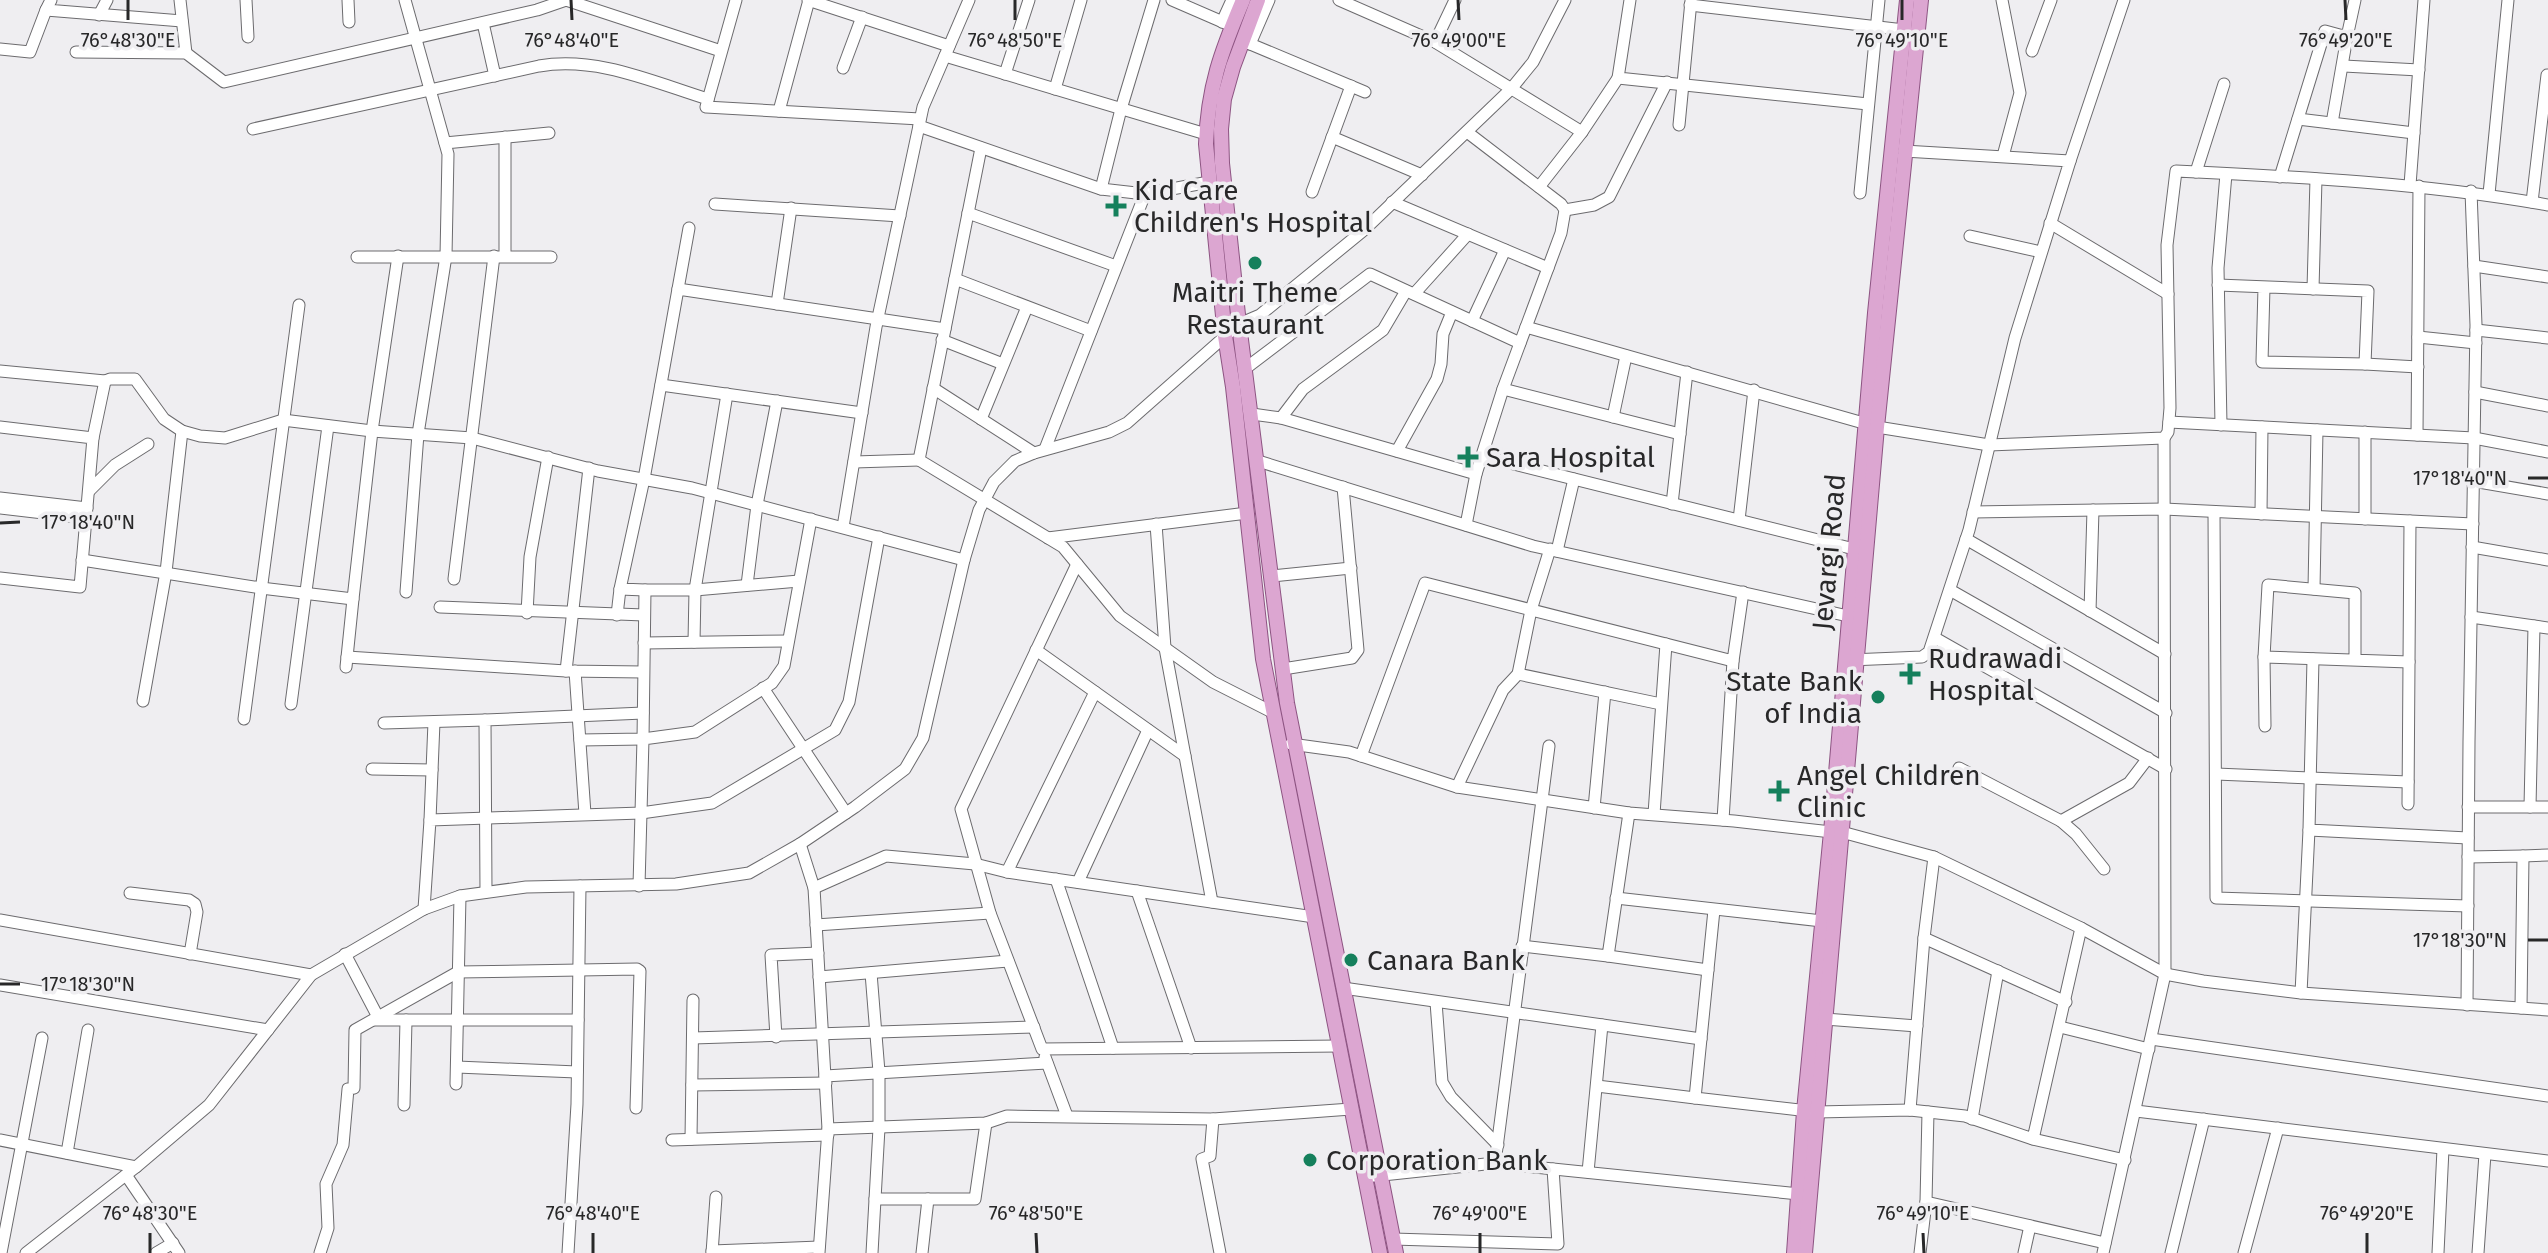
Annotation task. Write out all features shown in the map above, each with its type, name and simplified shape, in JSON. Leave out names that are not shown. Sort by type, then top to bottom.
[{"type":"main road","points":[[1243,0],[1227,24],[1210,89],[1206,134],[1225,336],[1263,659],[1351,1109],[1394,1246]]},
{"type":"main road","points":[[1258,0],[1224,99],[1222,163],[1283,669],[1343,988],[1372,1175],[1380,1253]]},
{"type":"main road","name":"Jevargi Road","points":[[1794,1253],[1810,1112],[1822,921],[1837,833],[1852,660],[1848,616],[1854,549],[1872,426],[1907,0]]},
{"type":"main road","points":[[1852,660],[1872,426],[1921,0]]},
{"type":"main road","points":[[1805,1253],[1810,1112],[1825,1019],[1837,833]]},
{"type":"street","points":[[99,15],[107,0]]},
{"type":"street","points":[[180,0],[186,53]]},
{"type":"street","points":[[246,0],[248,37]]},
{"type":"street","points":[[348,0],[349,22]]},
{"type":"street","points":[[405,0],[448,154],[446,256],[418,434],[406,592]]},
{"type":"street","points":[[76,52],[186,53],[224,82],[483,23],[566,0],[721,51]]},
{"type":"street","points":[[736,0],[706,107],[919,123],[1101,189],[1145,194],[1209,182]]},
{"type":"street","points":[[779,111],[808,0],[862,17],[1005,74],[1206,134]]},
{"type":"street","points":[[1005,74],[1029,0]]},
{"type":"street","points":[[1055,89],[1081,0]]},
{"type":"street","points":[[1101,189],[1154,0]]},
{"type":"street","points":[[1172,0],[1227,24],[1232,0]]},
{"type":"street","points":[[1269,0],[1246,42],[1365,92]]},
{"type":"street","points":[[1339,0],[1363,5],[1435,42],[1582,132]]},
{"type":"street","points":[[1435,42],[1455,0]]},
{"type":"street","points":[[26,1253],[209,1105],[314,973],[424,909],[460,896],[526,887],[639,886],[712,880],[749,873],[800,844],[905,769],[923,738],[964,560],[994,482],[1015,461],[1039,451],[1109,432],[1127,423],[1239,324],[1260,315],[1364,230],[1511,89],[1533,62],[1565,0]]},
{"type":"street","points":[[1539,187],[1582,132],[1618,78],[1630,0]]},
{"type":"street","points":[[1860,193],[1879,0]]},
{"type":"street","points":[[2002,0],[2020,93],[2003,156]]},
{"type":"street","points":[[2032,51],[2051,0]]},
{"type":"street","points":[[1852,660],[1922,657],[1929,652],[1935,638],[1966,539],[2015,338],[2124,0]]},
{"type":"street","points":[[2332,123],[2355,0]]},
{"type":"street","points":[[2417,435],[2414,133],[2424,0]]},
{"type":"street","points":[[2489,194],[2508,0]]},
{"type":"street","points":[[843,527],[878,318],[919,123],[966,1]]},
{"type":"street","points":[[1679,125],[1690,3],[1904,30]]},
{"type":"street","points":[[0,49],[30,52],[48,5],[99,15],[182,21]]},
{"type":"street","points":[[843,68],[862,17]]},
{"type":"street","points":[[483,23],[495,76]]},
{"type":"street","points":[[2280,177],[2325,31],[2347,37]]},
{"type":"street","points":[[253,129],[553,64],[586,63],[708,99]]},
{"type":"street","points":[[2344,66],[2419,70]]},
{"type":"street","points":[[2532,202],[2547,75]]},
{"type":"street","points":[[1618,78],[1868,104]]},
{"type":"street","points":[[1565,210],[1594,205],[1609,197],[1667,82]]},
{"type":"street","points":[[2196,172],[2224,84]]},
{"type":"street","points":[[1312,192],[1351,86]]},
{"type":"street","points":[[2298,119],[2414,133]]},
{"type":"street","points":[[1466,525],[1476,474],[1503,389],[1561,233],[1565,210],[1467,132]]},
{"type":"street","points":[[445,143],[549,133]]},
{"type":"street","points":[[454,579],[500,256],[505,137]]},
{"type":"street","points":[[1332,137],[1422,175]]},
{"type":"street","points":[[919,460],[981,148]]},
{"type":"street","points":[[1904,151],[2070,161]]},
{"type":"street","points":[[1926,1202],[2030,1226],[2104,1248],[2165,974],[2164,438],[2169,422],[2167,245],[2176,171],[2415,185],[2548,205]]},
{"type":"street","points":[[2221,425],[2218,285],[2226,174]]},
{"type":"street","points":[[2313,289],[2316,179]]},
{"type":"street","points":[[2467,1005],[2476,343],[2471,191]]},
{"type":"street","points":[[1039,451],[1145,194]]},
{"type":"street","points":[[1392,202],[1548,268]]},
{"type":"street","points":[[715,204],[900,216]]},
{"type":"street","points":[[777,304],[791,208]]},
{"type":"street","points":[[968,213],[1116,266]]},
{"type":"street","points":[[2050,223],[2168,294]]},
{"type":"street","points":[[617,615],[689,228]]},
{"type":"street","points":[[1281,418],[1303,389],[1383,330],[1410,292],[1468,234]]},
{"type":"street","points":[[1970,236],[2041,252]]},
{"type":"street","points":[[1472,321],[1505,250]]},
{"type":"street","points":[[398,256],[372,431],[347,662],[643,672]]},
{"type":"street","points":[[357,257],[551,257]]},
{"type":"street","points":[[2474,266],[2548,277]]},
{"type":"street","points":[[1246,368],[1370,274],[1520,343]]},
{"type":"street","points":[[955,279],[1091,331]]},
{"type":"street","points":[[2218,285],[2368,291],[2365,364]]},
{"type":"street","points":[[2264,287],[2262,362],[2418,367]]},
{"type":"street","points":[[678,289],[878,318],[944,335],[1003,364]]},
{"type":"street","points":[[244,719],[299,305]]},
{"type":"street","points":[[981,419],[1027,307]]},
{"type":"street","points":[[1397,451],[1437,379],[1443,334],[1452,312]]},
{"type":"street","points":[[1526,327],[1872,426],[1989,445],[2164,438]]},
{"type":"street","points":[[2476,330],[2548,338]]},
{"type":"street","points":[[2418,337],[2476,343]]},
{"type":"street","points":[[1613,417],[1626,356]]},
{"type":"street","points":[[0,371],[105,381],[135,379],[164,419],[182,431],[200,436],[225,438],[283,420],[372,431],[472,438],[589,468],[710,492],[964,560]]},
{"type":"street","points":[[1672,504],[1687,372]]},
{"type":"street","points":[[0,578],[80,587],[93,438],[105,381]]},
{"type":"street","points":[[661,385],[862,413]]},
{"type":"street","points":[[933,388],[1039,451]]},
{"type":"street","points":[[1503,389],[1680,434]]},
{"type":"street","points":[[1739,520],[1754,390]]},
{"type":"street","points":[[2475,392],[2548,406]]},
{"type":"street","points":[[694,642],[695,590],[727,394]]},
{"type":"street","points":[[747,585],[757,505],[777,401]]},
{"type":"street","points":[[1252,414],[1281,418],[1476,474]]},
{"type":"street","points":[[2169,422],[2474,438],[2548,452]]},
{"type":"street","points":[[291,704],[328,426]]},
{"type":"street","points":[[0,427],[93,438]]},
{"type":"street","points":[[2261,514],[2262,427]]},
{"type":"street","points":[[2314,589],[2317,430]]},
{"type":"street","points":[[143,701],[166,572],[182,431]]},
{"type":"street","points":[[2365,432],[2365,519]]},
{"type":"street","points":[[89,491],[115,465],[148,444]]},
{"type":"street","points":[[1482,456],[1854,549]]},
{"type":"street","points":[[527,613],[530,557],[548,457]]},
{"type":"street","points":[[854,462],[919,460],[985,499],[1063,547],[1120,616],[1213,682],[1274,713]]},
{"type":"street","points":[[1258,461],[1553,550],[1848,616]]},
{"type":"street","points":[[585,814],[578,716],[571,671],[572,614],[589,468]]},
{"type":"street","points":[[1457,787],[1503,690],[1518,674],[1531,610],[1574,479]]},
{"type":"street","points":[[2473,481],[2548,494]]},
{"type":"street","points":[[1283,669],[1356,655],[1343,487]]},
{"type":"street","points":[[0,498],[87,513]]},
{"type":"street","points":[[0,508],[87,513]]},
{"type":"street","points":[[1973,512],[2164,509],[2473,524]]},
{"type":"street","points":[[2090,611],[2093,510]]},
{"type":"street","points":[[2214,512],[2216,898],[2468,906]]},
{"type":"street","points":[[1048,538],[1247,513]]},
{"type":"street","points":[[580,740],[643,739],[695,732],[772,683],[784,666],[811,519]]},
{"type":"street","points":[[2408,804],[2410,521]]},
{"type":"street","points":[[1156,524],[1165,648],[1212,902]]},
{"type":"street","points":[[430,820],[641,813],[712,803],[835,730],[849,702],[879,537]]},
{"type":"street","points":[[1966,539],[2165,654]]},
{"type":"street","points":[[2472,547],[2548,560]]},
{"type":"street","points":[[82,560],[353,599]]},
{"type":"street","points":[[1067,1116],[990,913],[961,809],[1077,564]]},
{"type":"street","points":[[1272,576],[1351,568]]},
{"type":"street","points":[[620,589],[695,590],[799,581]]},
{"type":"street","points":[[1361,756],[1425,583],[1733,661]]},
{"type":"street","points":[[2265,726],[2264,657],[2268,585],[2355,593],[2355,660]]},
{"type":"street","points":[[639,886],[645,590]]},
{"type":"street","points":[[1950,590],[2166,713]]},
{"type":"street","points":[[1723,820],[1733,661],[1743,592]]},
{"type":"street","points":[[440,607],[527,613],[644,615]]},
{"type":"street","points":[[2471,617],[2548,628]]},
{"type":"street","points":[[2530,807],[2534,626]]},
{"type":"street","points":[[1935,638],[2166,769]]},
{"type":"street","points":[[644,643],[788,641]]},
{"type":"street","points":[[1654,814],[1666,644]]},
{"type":"street","points":[[1036,650],[1185,756]]},
{"type":"street","points":[[2264,657],[2409,662]]},
{"type":"street","points":[[2301,993],[2313,659]]},
{"type":"street","points":[[1518,674],[1661,704]]},
{"type":"street","points":[[763,688],[846,813]]},
{"type":"street","points":[[1007,872],[1095,692]]},
{"type":"street","points":[[1594,808],[1605,692]]},
{"type":"street","points":[[384,723],[643,713]]},
{"type":"street","points":[[485,720],[486,892]]},
{"type":"street","points":[[424,909],[434,722]]},
{"type":"street","points":[[1078,882],[1148,730]]},
{"type":"street","points":[[1280,747],[1296,743],[1361,756],[1457,787],[1629,813],[1837,833],[1934,857],[2081,928],[2165,974],[2301,993],[2548,1010]]},
{"type":"street","points":[[1495,1163],[1549,746]]},
{"type":"street","points":[[2061,821],[2129,783],[2148,758]]},
{"type":"street","points":[[1959,768],[2061,821],[2076,834],[2104,869]]},
{"type":"street","points":[[372,769],[432,770]]},
{"type":"street","points":[[2216,774],[2408,782]]},
{"type":"street","points":[[2468,807],[2548,807]]},
{"type":"street","points":[[1608,956],[1629,813]]},
{"type":"street","points":[[2309,830],[2468,838]]},
{"type":"street","points":[[716,1197],[712,1252],[819,1250],[828,1132],[814,888],[800,844]]},
{"type":"street","points":[[2468,857],[2548,855]]},
{"type":"street","points":[[814,888],[886,856],[975,864],[1007,872],[1314,917]]},
{"type":"street","points":[[2521,1008],[2523,856]]},
{"type":"street","points":[[1910,1110],[1934,857]]},
{"type":"street","points":[[1056,879],[1113,1048]]},
{"type":"street","points":[[568,1253],[577,1072],[580,886]]},
{"type":"street","points":[[1137,891],[1191,1048]]},
{"type":"street","points":[[130,893],[189,900],[195,904],[197,912],[190,954]]},
{"type":"street","points":[[456,1084],[460,896]]},
{"type":"street","points":[[1616,898],[1822,921]]},
{"type":"street","points":[[1695,1098],[1714,910]]},
{"type":"street","points":[[816,925],[990,913]]},
{"type":"street","points":[[0,920],[314,973]]},
{"type":"street","points":[[2033,1139],[2081,928]]},
{"type":"street","points":[[1924,938],[2066,1002]]},
{"type":"street","points":[[1522,946],[1708,970]]},
{"type":"street","points":[[776,1037],[771,955],[818,953]]},
{"type":"street","points":[[342,956],[376,1019]]},
{"type":"street","points":[[819,977],[1008,961]]},
{"type":"street","points":[[320,1253],[328,1228],[326,1184],[343,1145],[348,1089],[354,1088],[353,1034],[458,972],[640,971],[636,1108]]},
{"type":"street","points":[[1972,1119],[1998,971]]},
{"type":"street","points":[[871,973],[879,1072],[872,1253]]},
{"type":"street","points":[[0,985],[268,1030]]},
{"type":"street","points":[[1343,988],[1701,1039]]},
{"type":"street","points":[[691,1139],[693,1000]]},
{"type":"street","points":[[1436,1002],[1442,1082],[1451,1097],[1498,1145]]},
{"type":"street","points":[[376,1019],[578,1020]]},
{"type":"street","points":[[1825,1019],[1917,1026]]},
{"type":"street","points":[[404,1105],[406,1020]]},
{"type":"street","points":[[1588,1172],[1602,1025]]},
{"type":"street","points":[[693,1038],[1034,1027]]},
{"type":"street","points":[[2060,1027],[2150,1044],[2548,1096]]},
{"type":"street","points":[[67,1153],[88,1030]]},
{"type":"street","points":[[1,1253],[42,1038]]},
{"type":"street","points":[[1042,1049],[1339,1046]]},
{"type":"street","points":[[692,1085],[1047,1063]]},
{"type":"street","points":[[457,1067],[577,1072]]},
{"type":"street","points":[[1597,1086],[1810,1112],[1928,1112],[1972,1119],[2033,1139],[2125,1160]]},
{"type":"street","points":[[672,1140],[986,1123],[1007,1116],[1213,1119],[1351,1109]]},
{"type":"street","points":[[2136,1111],[2548,1161]]},
{"type":"street","points":[[1920,1253],[1926,1202],[1928,1112]]},
{"type":"street","points":[[1213,1119],[1210,1156],[1202,1159],[1220,1253]]},
{"type":"street","points":[[2171,1253],[2204,1119]]},
{"type":"street","points":[[875,1199],[975,1199],[986,1123]]},
{"type":"street","points":[[2244,1253],[2278,1128]]},
{"type":"street","points":[[0,1140],[67,1153],[131,1171],[176,1248],[156,1253]]},
{"type":"street","points":[[2438,1253],[2443,1149]]},
{"type":"street","points":[[2478,1253],[2485,1154]]},
{"type":"street","points":[[1372,1175],[1495,1163],[1799,1194]]},
{"type":"street","points":[[1394,1246],[1559,1248],[1553,1169]]},
{"type":"street","points":[[922,1253],[928,1199]]},
{"type":"street","points":[[2024,1253],[2030,1226]]},
{"type":"place","name":"Kid Care Children's Hospital","points":[[1116,206]]},
{"type":"place","name":"Maitri Theme Restaurant","points":[[1255,263]]},
{"type":"place","name":"Sara Hospital","points":[[1468,457]]},
{"type":"place","name":"Rudrawadi Hospital","points":[[1910,674]]},
{"type":"place","name":"State Bank of India","points":[[1878,697]]},
{"type":"place","name":"Angel Children Clinic","points":[[1779,791]]},
{"type":"place","name":"Canara Bank","points":[[1351,960]]},
{"type":"place","name":"Corporation Bank","points":[[1310,1160]]}]
